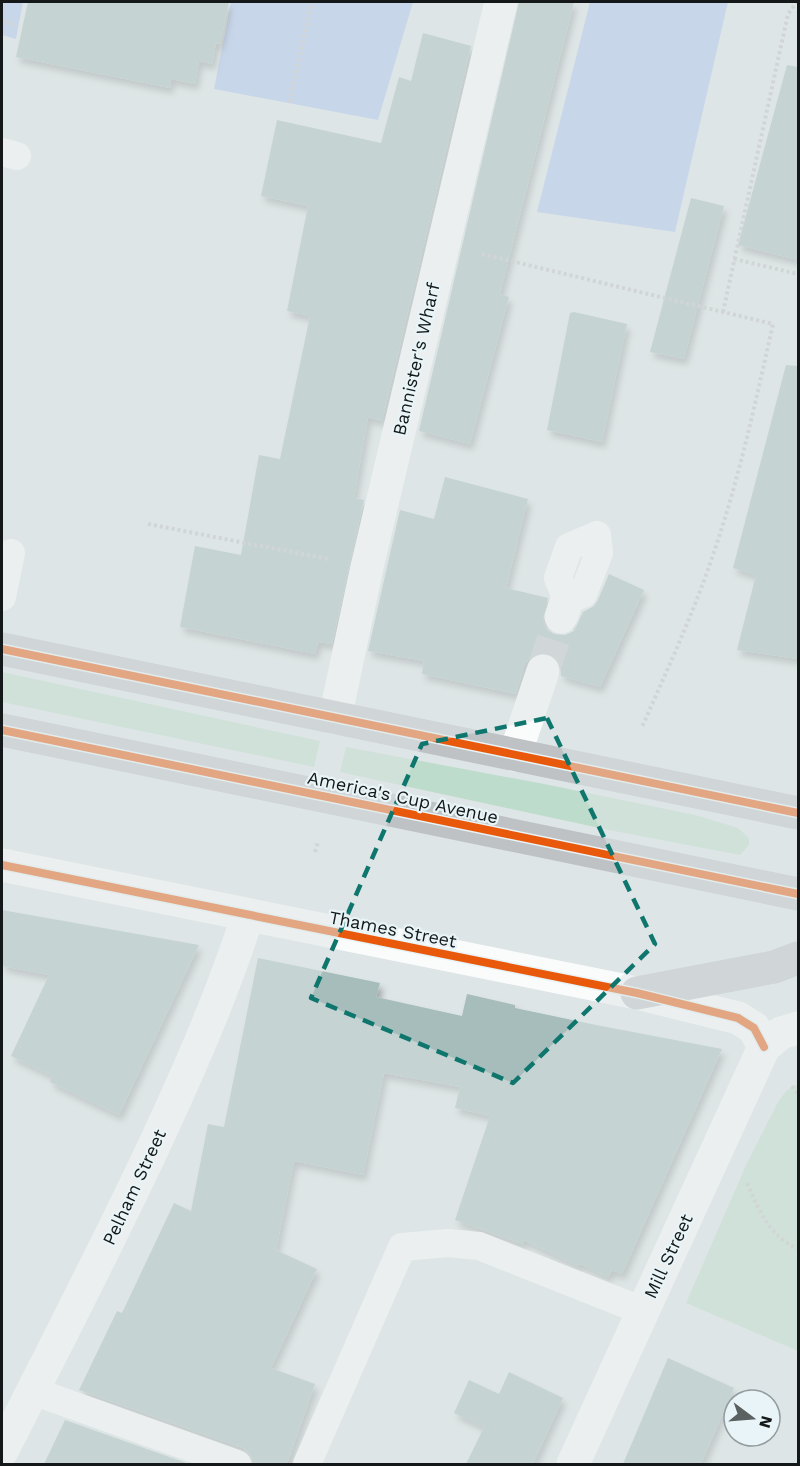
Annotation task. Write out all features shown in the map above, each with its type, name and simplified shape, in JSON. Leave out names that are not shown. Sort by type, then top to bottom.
[{"type":"main road","points":[[2,649],[798,813]]},
{"type":"main road","name":"America's Cup Avenue","points":[[2,730],[798,894]]},
{"type":"main road","points":[[637,993],[774,967],[798,958]]},
{"type":"street","name":"Bannister's Wharf","points":[[334,718],[367,567],[501,2]]},
{"type":"street","points":[[515,755],[543,671]]},
{"type":"street","name":"Thames Street","points":[[2,865],[637,993],[738,1018],[754,1028],[764,1047]]},
{"type":"street","name":"Pelham Street","points":[[2,1451],[113,1232],[190,1069],[238,947],[248,915]]},
{"type":"street","points":[[764,1047],[782,1033],[798,1028]]},
{"type":"street","name":"Mill Street","points":[[573,1464],[764,1047]]},
{"type":"lane","points":[[2,597],[11,553]]},
{"type":"lane","points":[[307,1464],[402,1247],[448,1243],[479,1246],[643,1311]]},
{"type":"lane","points":[[33,1391],[237,1464]]},
{"type":"path","points":[[289,102],[312,2]]},
{"type":"path","points":[[723,312],[788,14],[797,2]]},
{"type":"path","points":[[2,21],[18,26]]},
{"type":"path","points":[[443,245],[773,324],[745,451],[715,550],[678,646],[642,727]]},
{"type":"path","points":[[734,259],[798,274]]},
{"type":"path","points":[[148,524],[367,567]]},
{"type":"path","points":[[315,852],[318,842]]},
{"type":"path","points":[[790,1083],[798,1095]]},
{"type":"path","points":[[747,1181],[758,1209],[772,1229],[784,1242],[798,1249]]},
{"type":"highlighted area","points":[[547,718],[655,944],[513,1083],[311,998],[422,744]]},
{"type":"green space","points":[[2,672],[320,741],[314,767],[2,702]]},
{"type":"green space","points":[[346,747],[695,815],[738,828],[749,838],[749,845],[740,855],[609,830],[340,772]]},
{"type":"green space","points":[[798,1084],[798,1351],[686,1303],[747,1163],[778,1102],[787,1090]]},
{"type":"water","points":[[2,2],[23,2],[16,39],[2,35]]},
{"type":"water","points":[[231,2],[413,2],[378,120],[214,89]]},
{"type":"water","points":[[590,2],[728,2],[675,232],[537,212]]},
{"type":"building","points":[[28,2],[229,2],[220,44],[216,43],[212,64],[199,61],[195,84],[171,79],[170,88],[16,57]]},
{"type":"building","points":[[519,2],[574,2],[500,294],[509,297],[470,444],[419,431]]},
{"type":"building","points":[[423,33],[471,46],[382,421],[368,417],[354,498],[364,500],[332,644],[318,642],[315,654],[180,627],[195,546],[241,555],[259,455],[280,459],[310,316],[287,311],[308,206],[261,196],[277,120],[381,143],[399,77],[411,81]]},
{"type":"building","points":[[787,65],[798,67],[798,260],[738,245]]},
{"type":"building","points":[[691,198],[724,206],[684,359],[650,352]]},
{"type":"building","points":[[570,313],[627,324],[602,442],[547,430]]},
{"type":"building","points":[[786,365],[798,366],[798,659],[737,650],[756,575],[733,568]]},
{"type":"building","points":[[445,477],[528,499],[506,588],[548,598],[543,620],[546,629],[554,634],[565,635],[574,631],[583,612],[594,606],[598,600],[609,574],[644,590],[600,687],[561,676],[561,667],[557,659],[548,653],[539,653],[530,657],[524,666],[516,694],[422,674],[424,661],[368,651],[400,510],[434,519]]},
{"type":"building","points":[[2,910],[199,945],[119,1115],[50,1082],[53,1076],[11,1056],[49,975],[2,966]]},
{"type":"building","points":[[258,958],[380,983],[376,997],[462,1016],[467,994],[515,1005],[515,1008],[722,1049],[622,1274],[612,1270],[608,1277],[580,1264],[578,1266],[524,1240],[523,1244],[455,1220],[490,1116],[455,1108],[460,1087],[384,1073],[363,1175],[294,1161],[276,1250],[317,1269],[271,1368],[315,1384],[287,1464],[253,1464],[250,1454],[243,1448],[79,1390],[117,1311],[122,1313],[174,1203],[191,1211],[208,1124],[224,1127]]},
{"type":"building","points":[[668,1358],[734,1388],[722,1388],[722,1416],[701,1464],[623,1464]]},
{"type":"building","points":[[509,1372],[563,1398],[533,1464],[466,1464],[484,1427],[454,1413],[469,1380],[499,1394]]},
{"type":"building","points":[[65,1420],[189,1464],[44,1464]]},
{"type":"tunnel","points":[[543,671],[561,617]]},
{"type":"cycle path","points":[[2,649],[798,813]]},
{"type":"cycle path","points":[[2,730],[798,894]]},
{"type":"cycle path","points":[[2,865],[637,993],[738,1018],[754,1028],[764,1047]]}]
